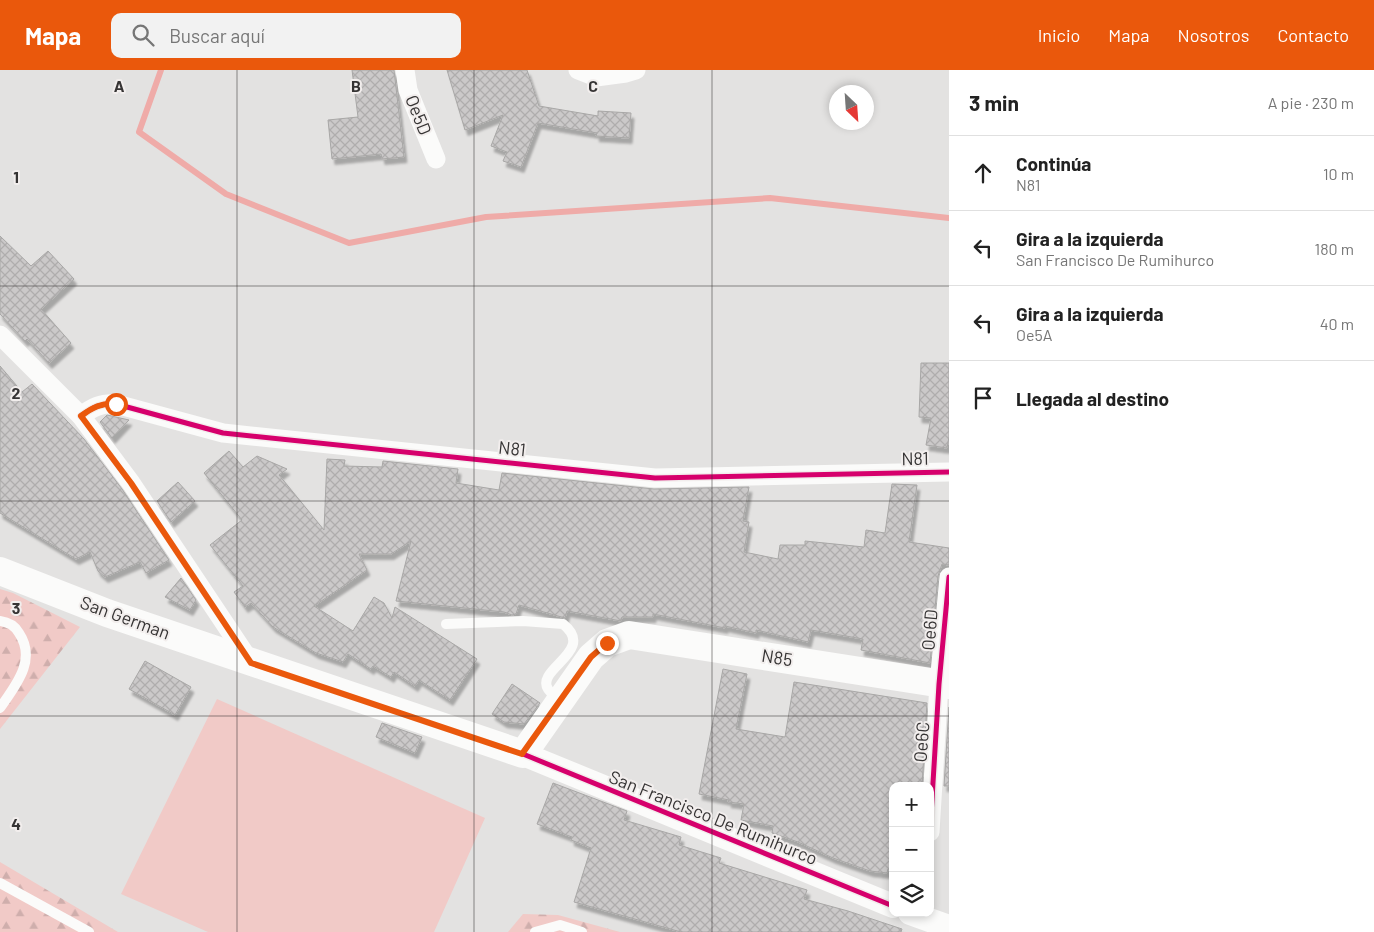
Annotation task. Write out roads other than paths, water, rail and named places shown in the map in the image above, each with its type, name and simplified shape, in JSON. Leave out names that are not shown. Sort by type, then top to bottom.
[{"type":"main road","name":"San German","points":[[0,571],[107,613],[251,663]]},
{"type":"main road","name":"N85","points":[[561,700],[591,657],[607,643],[629,635],[944,684]]},
{"type":"main road","name":"San Francisco De Rumihurco","points":[[251,663],[522,754]]},
{"type":"main road","points":[[522,754],[561,700]]},
{"type":"street","name":"Oe5D","points":[[405,70],[408,90],[436,159]]},
{"type":"street","points":[[578,70],[596,76],[636,70]]},
{"type":"street","points":[[0,335],[81,416],[131,483],[251,663]]},
{"type":"street","name":"N81","points":[[81,416],[96,405],[116,404],[223,433],[655,478],[949,472]]},
{"type":"street","name":"Oe6D","points":[[944,684],[949,578]]},
{"type":"street","name":"Oe6C","points":[[930,827],[944,684]]},
{"type":"street","name":"San Francisco De Rumihurco","points":[[522,754],[889,904]]},
{"type":"street","points":[[925,917],[949,927]]},
{"type":"lane","points":[[0,621],[6,622],[16,629],[25,641],[28,654],[16,685],[0,708]]},
{"type":"lane","points":[[446,624],[523,621],[563,624],[571,632],[573,644],[571,651],[547,676],[545,682],[548,689],[561,700]]},
{"type":"lane","points":[[0,882],[89,932]]},
{"type":"lane","points":[[535,932],[560,926],[582,932]]},
{"type":"waterway","points":[[161,70],[139,132],[226,194],[349,243],[486,217],[770,198],[949,218]]}]
